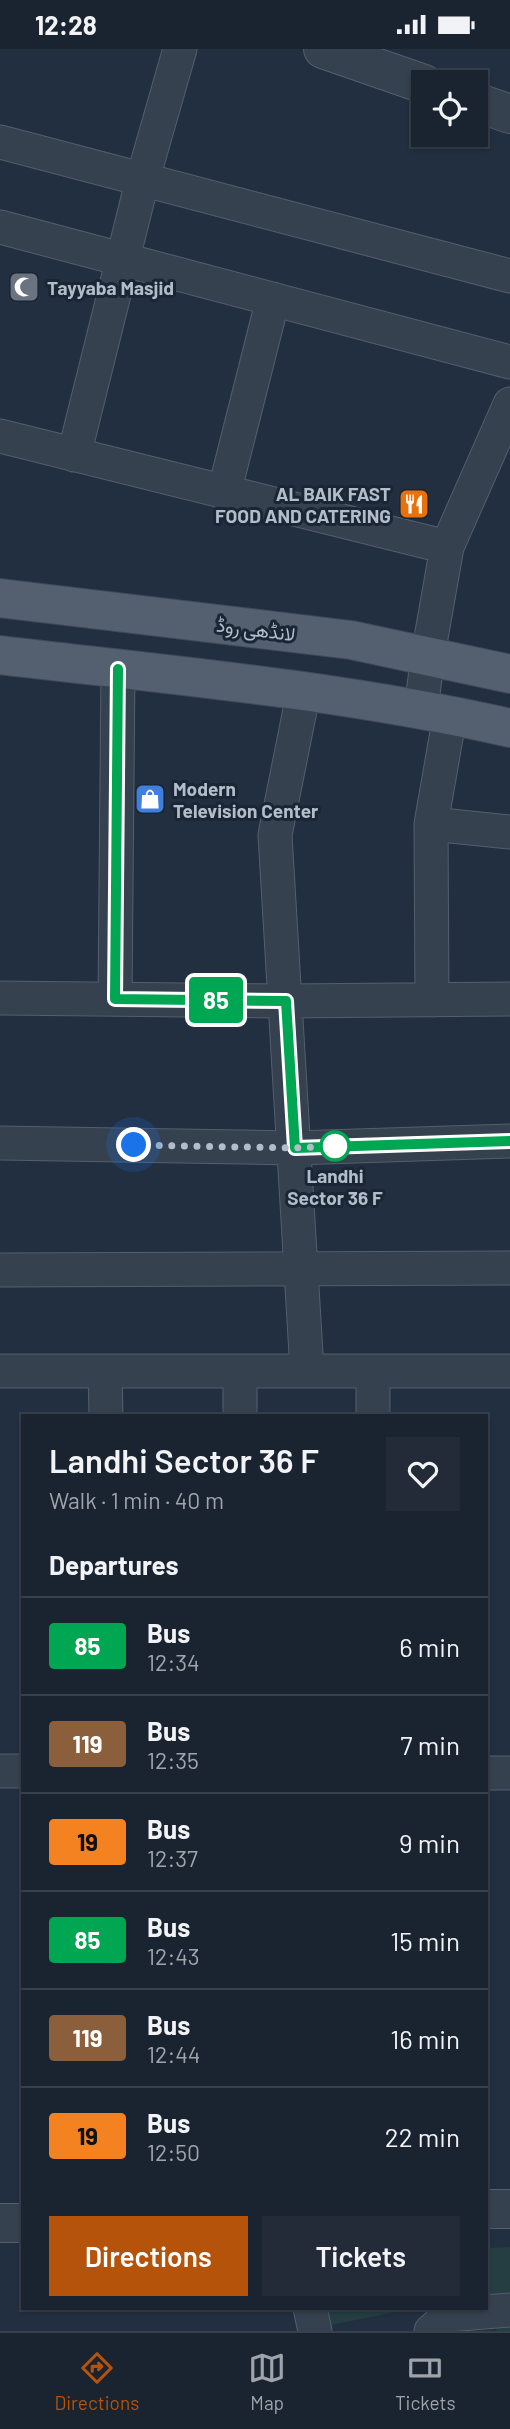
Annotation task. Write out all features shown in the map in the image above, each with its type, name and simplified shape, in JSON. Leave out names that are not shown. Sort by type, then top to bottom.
[{"type":"main road","name":"لانڈھی روڈ","points":[[0,598],[351,640],[510,674]]},
{"type":"main road","points":[[0,655],[304,690],[436,712],[510,728]]},
{"type":"street","points":[[74,454],[143,178],[180,49]]},
{"type":"street","points":[[323,49],[411,79]]},
{"type":"street","points":[[488,106],[510,114]]},
{"type":"street","points":[[0,142],[510,276]]},
{"type":"street","points":[[0,227],[510,362]]},
{"type":"street","points":[[224,493],[273,299]]},
{"type":"street","points":[[432,1000],[431,824],[436,712],[428,655],[447,547],[510,404]]},
{"type":"street","points":[[0,436],[447,547]]},
{"type":"street","points":[[115,999],[118,669]]},
{"type":"street","points":[[304,690],[275,835],[307,1371]]},
{"type":"street","points":[[431,824],[510,832]]},
{"type":"street","points":[[0,998],[286,1001],[510,999]]},
{"type":"street","points":[[0,1143],[295,1148],[510,1141]]},
{"type":"street","points":[[0,1270],[510,1268]]},
{"type":"street","points":[[0,1371],[510,1371]]},
{"type":"street","points":[[105,1371],[106,1414]]},
{"type":"street","points":[[240,1371],[240,1414]]},
{"type":"street","points":[[373,1371],[373,1414]]},
{"type":"street","points":[[0,1771],[21,1771]]},
{"type":"street","points":[[488,1773],[510,1773]]},
{"type":"street","points":[[488,2209],[510,2209]]},
{"type":"street","points":[[0,2224],[21,2223]]},
{"type":"street","points":[[310,2310],[315,2331]]},
{"type":"street","points":[[431,2331],[449,2315],[510,2310]]},
{"type":"green space","points":[[510,2247],[510,2331],[497,2331],[488,2310],[488,2248]]},
{"type":"green space","points":[[329,2310],[405,2310],[331,2325]]},
{"type":"bus line","name":"85","points":[[118,669],[115,999],[286,1001],[295,1148],[510,1141]]},
{"type":"place","name":"Tayyaba Masjid","points":[[24,287]]},
{"type":"place","name":"AL BAIK FAST FOOD AND CATERING","points":[[414,504]]},
{"type":"place","name":"Modern Television Center","points":[[150,799]]},
{"type":"place","name":"Landhi Sector 36 F","points":[[335,1146]]},
{"type":"route","points":[[134,1145],[295,1148],[335,1146]]}]
